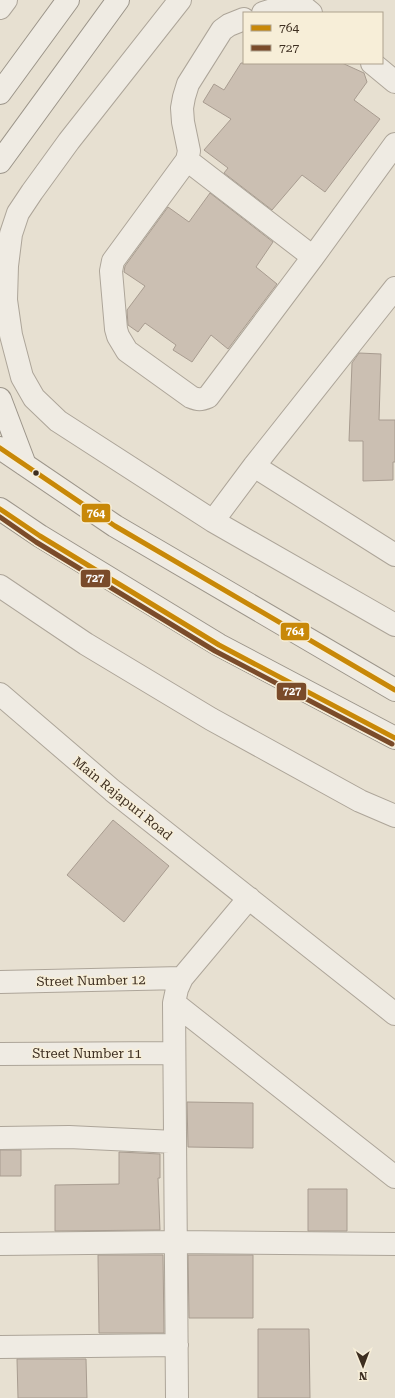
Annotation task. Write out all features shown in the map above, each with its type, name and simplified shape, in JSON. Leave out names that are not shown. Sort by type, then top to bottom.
[{"type":"street","points":[[0,8],[6,0]]},
{"type":"street","points":[[0,93],[68,0]]},
{"type":"street","points":[[0,162],[118,0]]},
{"type":"street","points":[[180,0],[69,141],[18,213],[11,234],[7,266],[6,300],[17,360],[22,377],[34,398],[58,421],[213,521],[395,625]]},
{"type":"street","points":[[266,12],[282,7],[295,0],[310,12]]},
{"type":"street","points":[[243,19],[229,25],[222,30],[188,84],[182,108],[182,122],[189,151],[186,160],[113,261],[111,271],[116,329],[118,336],[127,351],[191,397],[197,400],[202,400],[208,396],[313,257],[395,144]]},
{"type":"street","points":[[373,64],[395,82]]},
{"type":"street","points":[[186,160],[313,257]]},
{"type":"street","points":[[213,521],[254,466],[395,288]]},
{"type":"street","points":[[0,399],[25,465]]},
{"type":"street","points":[[0,448],[115,526],[395,690]]},
{"type":"street","points":[[254,466],[395,555]]},
{"type":"street","points":[[0,510],[46,540],[219,645],[395,738]]},
{"type":"street","points":[[0,586],[86,644],[211,719],[360,801],[395,816]]},
{"type":"street","name":"Main Rajapuri Road","points":[[0,694],[113,791],[395,1014]]},
{"type":"street","points":[[176,1398],[174,1003],[177,989],[182,978],[249,898]]},
{"type":"street","name":"Street Number 12","points":[[0,982],[182,978]]},
{"type":"street","points":[[174,1003],[395,1177]]},
{"type":"street","name":"Street Number 11","points":[[0,1054],[174,1053]]},
{"type":"street","points":[[0,1138],[69,1138],[175,1142]]},
{"type":"street","points":[[0,1244],[176,1242],[395,1244]]},
{"type":"street","points":[[0,1347],[176,1346]]},
{"type":"building","points":[[241,63],[344,64],[364,73],[367,82],[354,100],[380,119],[325,192],[302,175],[272,210],[224,173],[228,168],[204,150],[231,119],[203,102],[214,84],[224,90]]},
{"type":"building","points":[[210,193],[273,242],[256,267],[277,284],[228,349],[211,335],[192,362],[173,350],[176,345],[145,323],[138,332],[128,325],[127,310],[145,286],[124,272],[125,266],[168,207],[189,222]]},
{"type":"building","points":[[359,353],[381,354],[379,420],[395,420],[395,462],[393,462],[393,480],[363,481],[363,441],[349,441],[352,363]]},
{"type":"building","points":[[113,820],[169,866],[124,922],[67,875]]},
{"type":"building","points":[[187,1102],[253,1103],[253,1148],[188,1147]]},
{"type":"building","points":[[0,1150],[21,1150],[21,1176],[0,1176]]},
{"type":"building","points":[[119,1152],[160,1154],[160,1178],[158,1178],[160,1230],[55,1231],[55,1185],[119,1184]]},
{"type":"building","points":[[308,1189],[347,1189],[347,1231],[308,1231]]},
{"type":"building","points":[[98,1255],[163,1255],[164,1333],[99,1333]]},
{"type":"building","points":[[188,1255],[253,1255],[253,1318],[189,1318]]},
{"type":"building","points":[[258,1329],[309,1329],[310,1398],[258,1398]]},
{"type":"building","points":[[17,1359],[86,1359],[87,1398],[18,1398]]},
{"type":"transit line","name":"764","points":[[0,448],[115,526],[395,690]]},
{"type":"transit line","name":"764","points":[[0,509],[40,536],[219,645],[395,738]]},
{"type":"transit line","name":"727","points":[[0,517],[36,542],[215,651],[392,744]]}]
